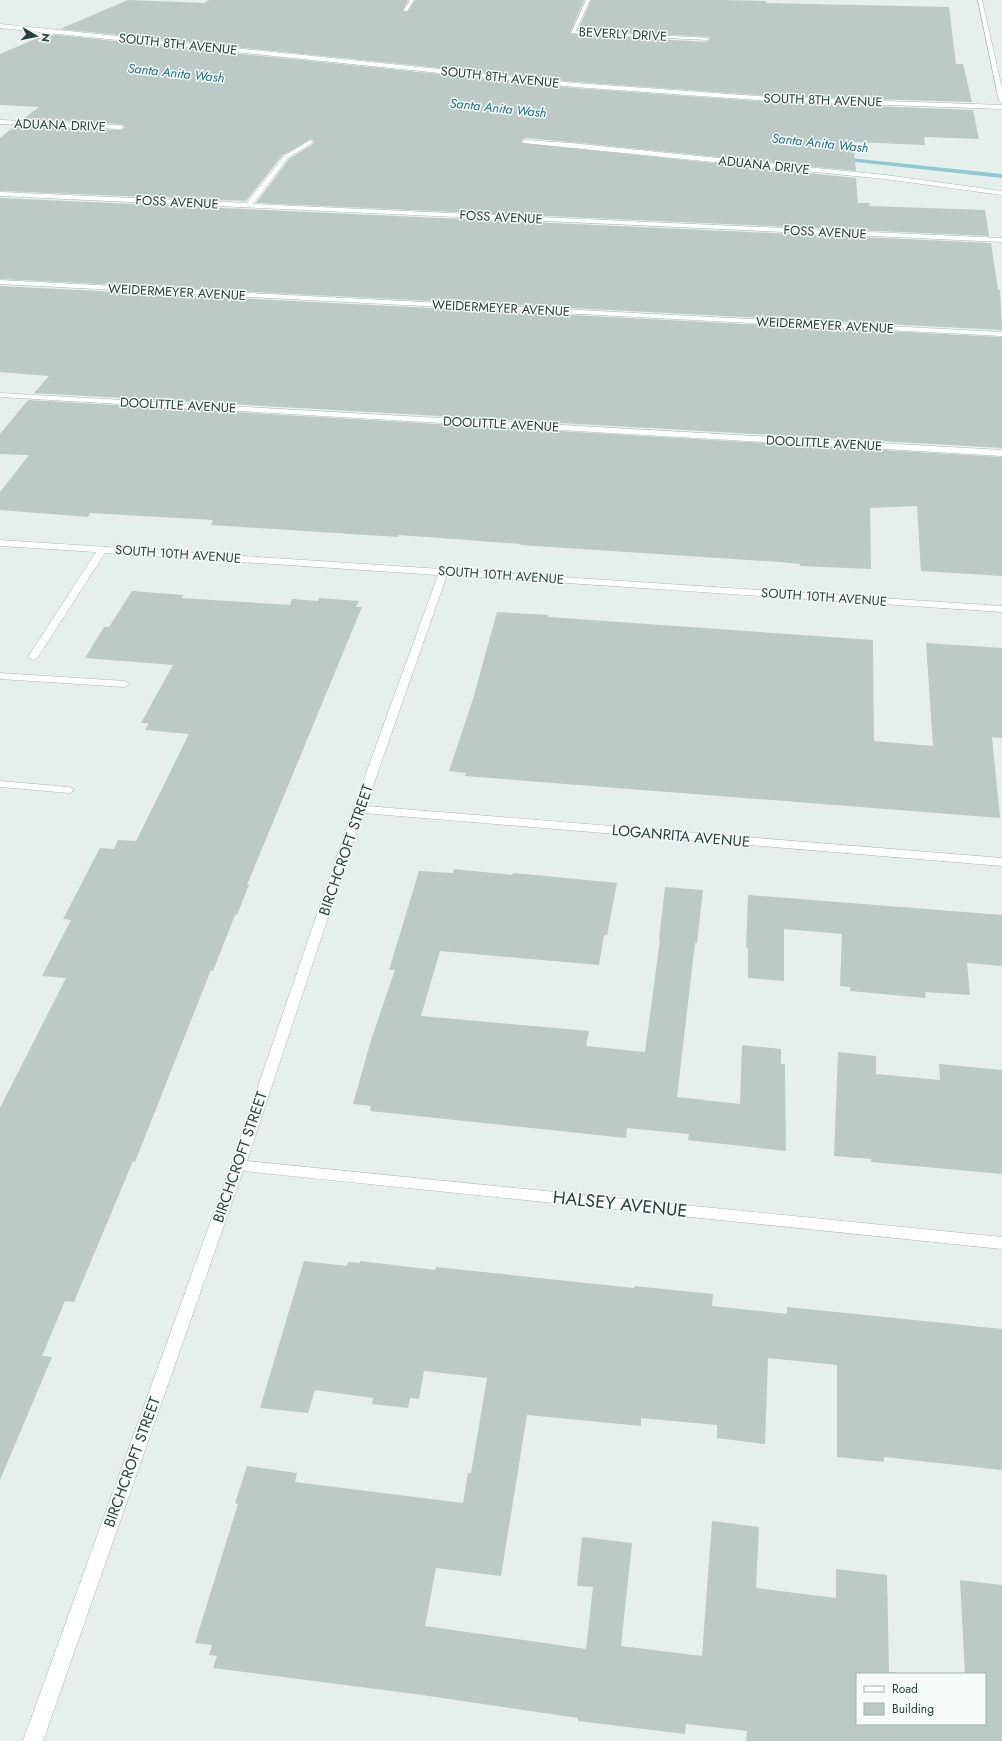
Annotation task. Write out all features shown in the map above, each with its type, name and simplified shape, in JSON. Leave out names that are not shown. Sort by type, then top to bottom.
[{"type":"street","points":[[405,10],[412,0]]},
{"type":"street","name":"BEVERLY DRIVE","points":[[588,0],[573,32],[707,38]]},
{"type":"street","points":[[980,0],[1000,79],[1002,101]]},
{"type":"street","name":"SOUTH 8TH AVENUE","points":[[0,26],[575,85],[771,99],[1002,107]]},
{"type":"street","name":"ADUANA DRIVE","points":[[0,122],[121,127]]},
{"type":"street","points":[[249,205],[286,157],[310,142]]},
{"type":"street","name":"ADUANA DRIVE","points":[[525,142],[571,144],[885,177],[1002,193]]},
{"type":"street","name":"FOSS AVENUE","points":[[0,194],[1002,240]]},
{"type":"street","name":"WEIDERMEYER AVENUE","points":[[0,282],[1002,334]]},
{"type":"street","name":"DOOLITTLE AVENUE","points":[[0,395],[1002,453]]},
{"type":"street","name":"SOUTH 10TH AVENUE","points":[[0,543],[444,571],[1002,609]]},
{"type":"street","points":[[33,657],[102,550]]},
{"type":"street","name":"BIRCHCROFT STREET","points":[[33,1741],[238,1165],[360,809],[444,571]]},
{"type":"street","points":[[0,676],[126,684]]},
{"type":"street","points":[[0,784],[69,790]]},
{"type":"street","name":"LOGANRITA AVENUE","points":[[360,809],[1002,862]]},
{"type":"street","name":"HALSEY AVENUE","points":[[238,1165],[1002,1243]]},
{"type":"building","points":[[128,0],[204,3],[209,0],[408,0],[402,11],[407,12],[415,0],[584,0],[570,32],[571,34],[707,42],[711,37],[578,30],[591,0],[722,0],[766,1],[766,3],[949,7],[956,64],[963,64],[972,102],[771,96],[575,82],[60,29]]},
{"type":"building","points":[[47,34],[575,88],[771,102],[973,110],[979,139],[924,137],[925,145],[853,142],[856,171],[525,138],[522,140],[522,143],[856,178],[858,203],[870,203],[869,206],[985,210],[989,236],[256,203],[289,159],[313,144],[314,141],[311,139],[283,155],[246,201],[0,191],[0,138],[15,126],[121,130],[125,127],[121,124],[23,119],[39,107],[0,105],[0,54]]},
{"type":"building","points":[[0,198],[991,243],[998,289],[1000,290],[1002,330],[0,279]]},
{"type":"building","points":[[0,286],[1002,337],[1002,448],[34,393],[49,376],[0,372]]},
{"type":"building","points":[[28,400],[1002,457],[1002,576],[921,571],[917,506],[870,508],[871,569],[800,566],[800,564],[780,562],[520,545],[521,544],[399,535],[398,537],[211,525],[213,520],[90,513],[88,517],[0,510],[0,492],[29,455],[0,454],[0,434]]},
{"type":"building","points":[[132,591],[183,595],[181,598],[290,605],[292,599],[318,601],[319,598],[359,601],[356,607],[362,607],[247,885],[249,885],[237,915],[235,915],[213,971],[211,970],[135,1162],[133,1161],[74,1302],[65,1301],[42,1356],[52,1357],[0,1480],[0,1108],[66,978],[42,976],[71,920],[63,919],[100,848],[114,849],[118,840],[136,841],[189,734],[145,730],[149,723],[141,723],[173,665],[85,658],[104,627],[109,627]]},
{"type":"building","points":[[497,612],[873,640],[874,741],[933,746],[926,643],[1002,648],[1002,738],[992,737],[1000,818],[465,776],[466,773],[449,771],[473,699]]},
{"type":"building","points":[[454,869],[617,883],[607,935],[604,935],[599,965],[440,951],[421,1016],[589,1031],[586,1046],[645,1052],[660,940],[665,887],[703,890],[697,943],[695,943],[677,1097],[740,1104],[742,1045],[781,1049],[781,1064],[785,1064],[786,1151],[688,1140],[689,1134],[627,1128],[626,1138],[370,1111],[371,1106],[353,1104],[371,1040],[395,970],[389,970],[419,871],[453,873]]},
{"type":"building","points":[[748,895],[1002,915],[1002,966],[967,963],[970,995],[925,992],[926,998],[850,991],[850,987],[840,986],[842,934],[784,929],[784,981],[748,978],[748,948],[746,948]]},
{"type":"building","points":[[838,1052],[876,1056],[876,1074],[940,1080],[939,1064],[1002,1070],[1002,1174],[871,1162],[871,1159],[834,1156]]},
{"type":"building","points":[[304,1261],[347,1266],[348,1262],[360,1263],[360,1261],[435,1270],[436,1267],[634,1288],[634,1286],[713,1294],[712,1306],[787,1314],[787,1307],[1002,1329],[1002,1470],[884,1457],[884,1462],[837,1457],[837,1365],[768,1358],[765,1444],[717,1438],[717,1425],[641,1418],[641,1426],[527,1415],[501,1576],[436,1568],[425,1626],[586,1649],[593,1587],[577,1586],[582,1537],[632,1543],[621,1646],[702,1656],[712,1521],[759,1527],[756,1588],[836,1598],[836,1569],[887,1575],[889,1672],[895,1673],[856,1673],[856,1725],[986,1725],[986,1673],[965,1673],[960,1580],[1002,1585],[1002,1741],[746,1741],[747,1731],[686,1724],[685,1734],[578,1721],[578,1718],[415,1694],[213,1668],[217,1656],[209,1655],[212,1645],[195,1643],[238,1504],[235,1503],[247,1466],[297,1473],[295,1482],[463,1503],[468,1473],[471,1473],[487,1378],[424,1371],[419,1399],[410,1398],[408,1408],[372,1404],[373,1398],[315,1390],[308,1413],[260,1408]]},
{"type":"waterway","name":"Santa Anita Wash","points":[[840,159],[1002,176]]}]
